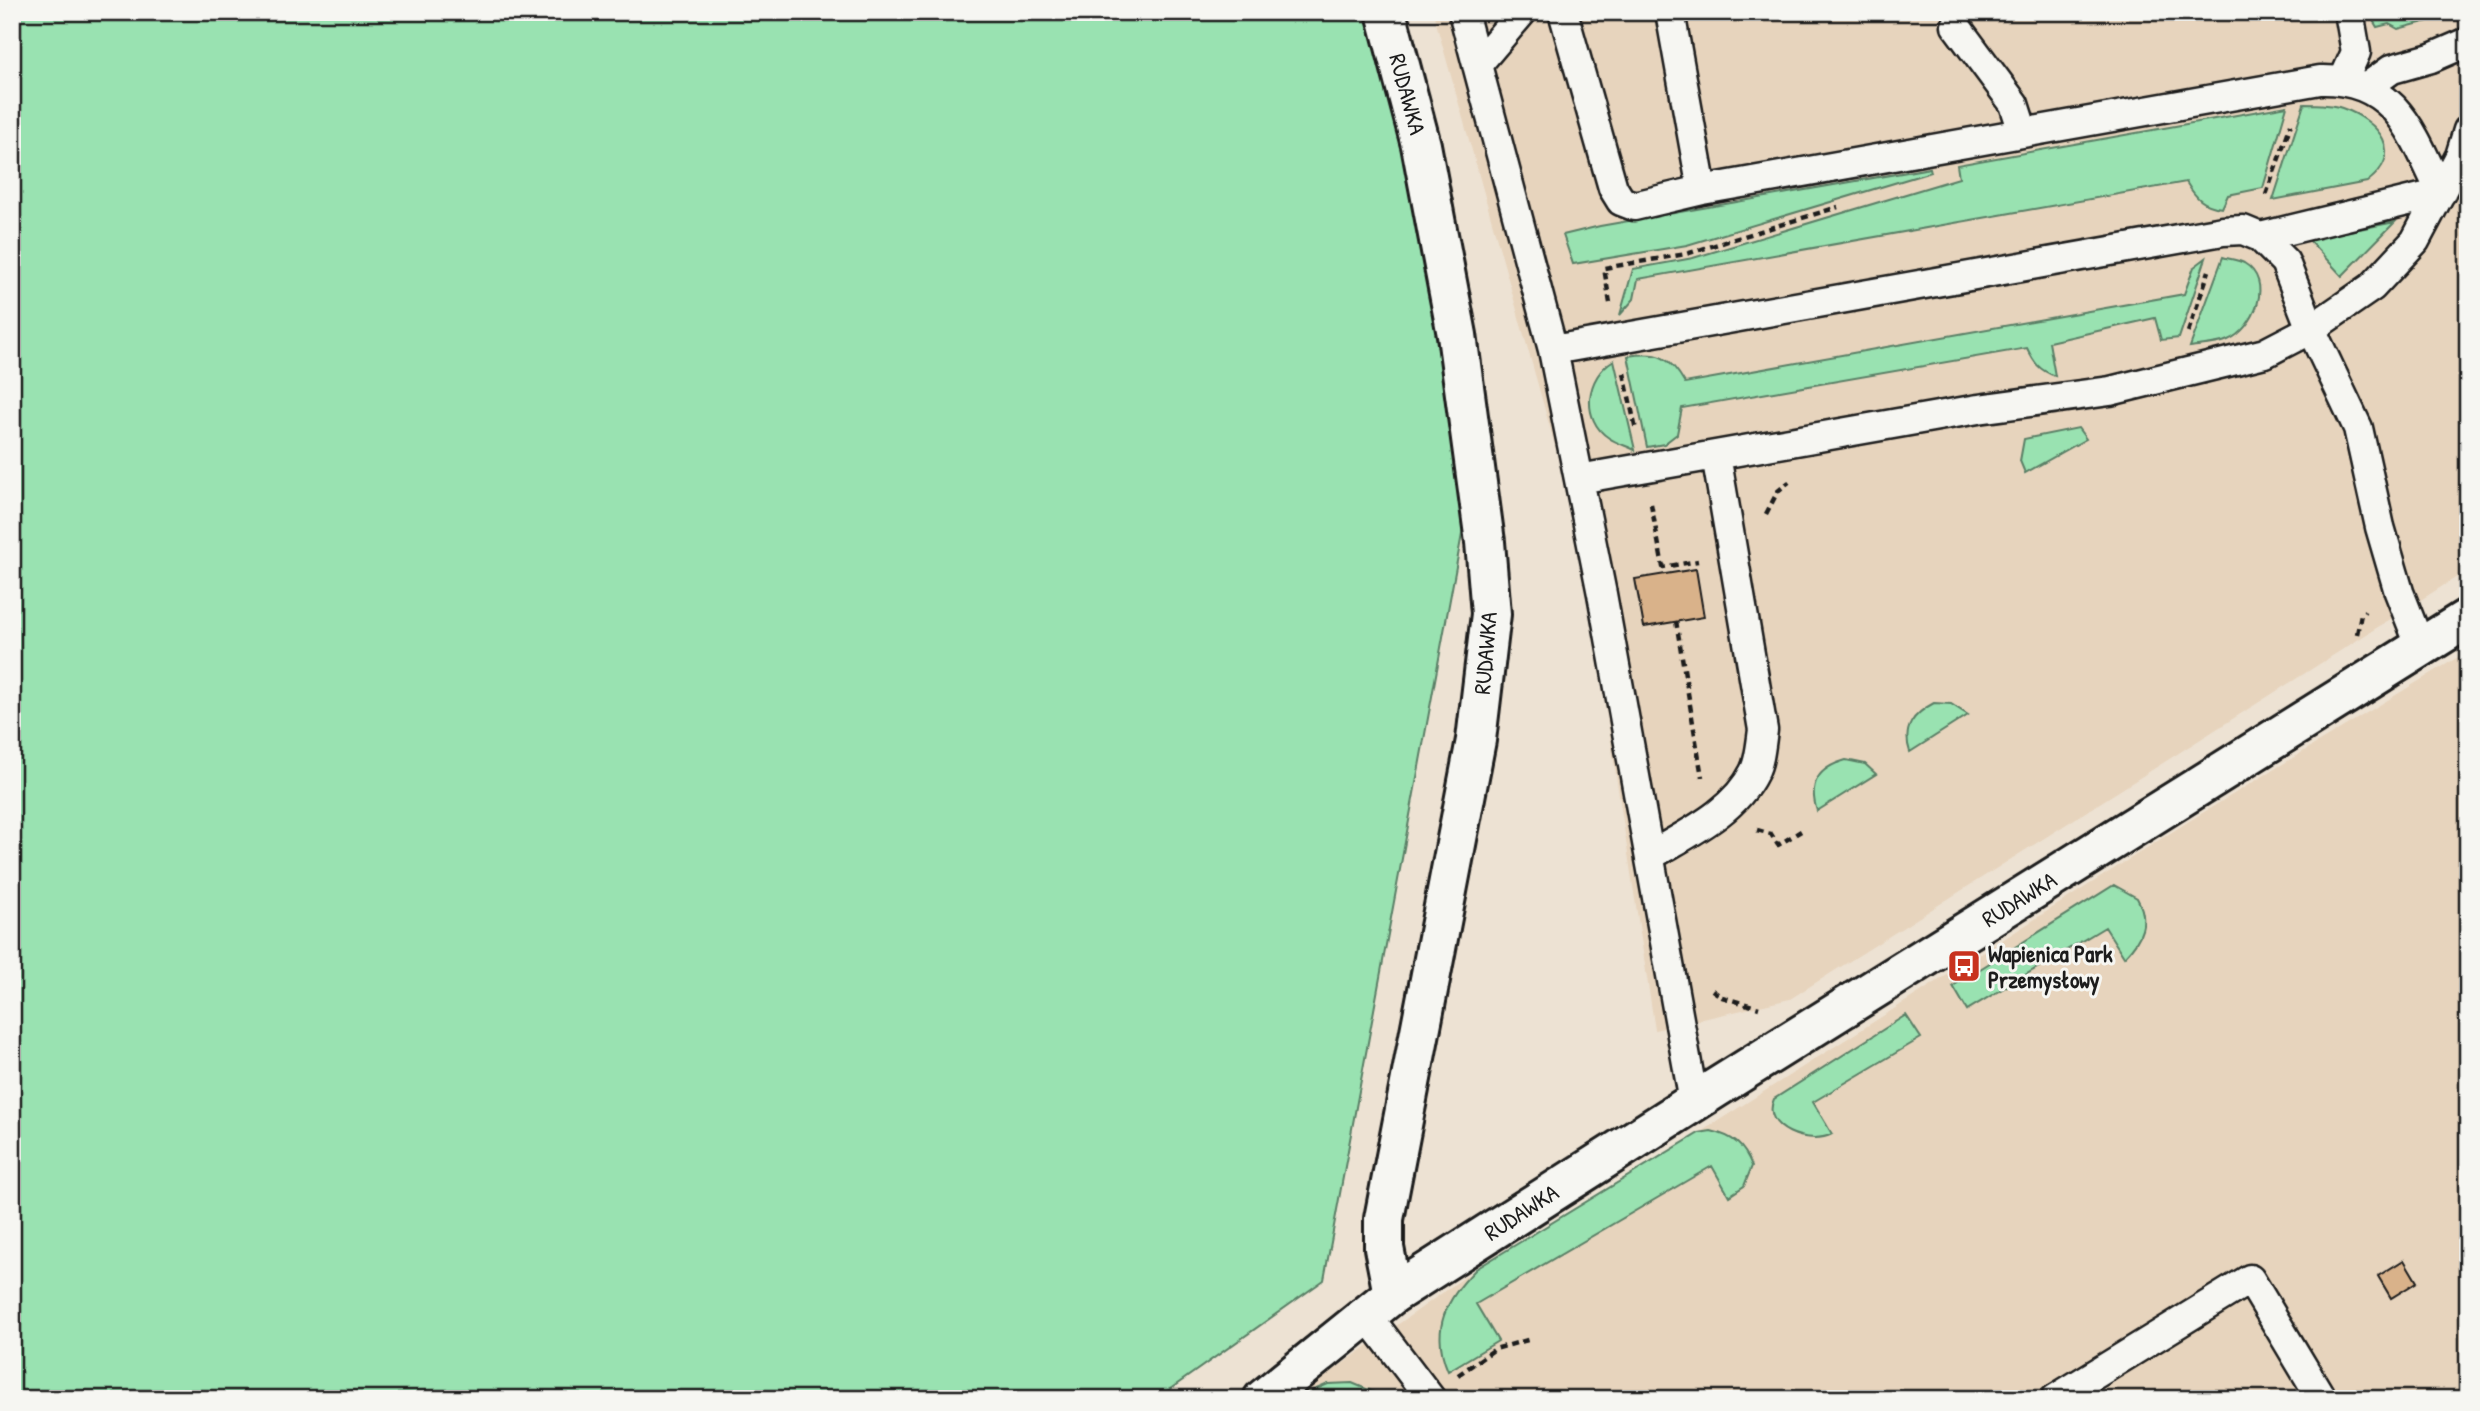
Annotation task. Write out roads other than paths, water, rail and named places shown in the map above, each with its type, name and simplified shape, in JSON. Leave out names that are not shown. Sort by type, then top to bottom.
[{"type":"street","name":"RUDAWKA","points":[[1380,1304],[1384,1219],[1476,740],[1491,614],[1485,542],[1457,335],[1421,145],[1387,12]]},
{"type":"street","name":"RUDAWKA","points":[[1263,1399],[1380,1304],[1694,1102],[2468,618]]},
{"type":"lane","points":[[1463,12],[1553,350],[1694,1102]]},
{"type":"lane","points":[[1477,65],[1522,12]]},
{"type":"lane","points":[[1563,12],[1614,188],[1620,201],[1634,206],[1702,190],[2320,80],[2356,83],[2390,103],[2409,126],[2441,193]]},
{"type":"lane","points":[[1670,12],[1702,190]]},
{"type":"lane","points":[[2350,12],[2356,52],[2356,83]]},
{"type":"lane","points":[[1956,26],[2014,104],[2023,132]]},
{"type":"lane","points":[[2356,83],[2431,58],[2468,41]]},
{"type":"lane","points":[[1579,479],[1978,410],[2110,391],[2264,353],[2311,329],[2372,287],[2415,241],[2460,156],[2468,130]]},
{"type":"lane","points":[[2260,237],[2441,193]]},
{"type":"lane","points":[[1553,350],[2223,230],[2243,230],[2260,237],[2285,262],[2311,329],[2358,428],[2380,527],[2399,592],[2421,648]]},
{"type":"lane","points":[[1650,856],[1717,815],[1738,795],[1755,771],[1763,730],[1716,455]]},
{"type":"lane","points":[[2055,1399],[2250,1279],[2322,1399]]},
{"type":"lane","points":[[1380,1304],[1431,1397]]},
{"type":"place","name":"Wapienica Park Przemysłowy","points":[[1964,966]]}]
